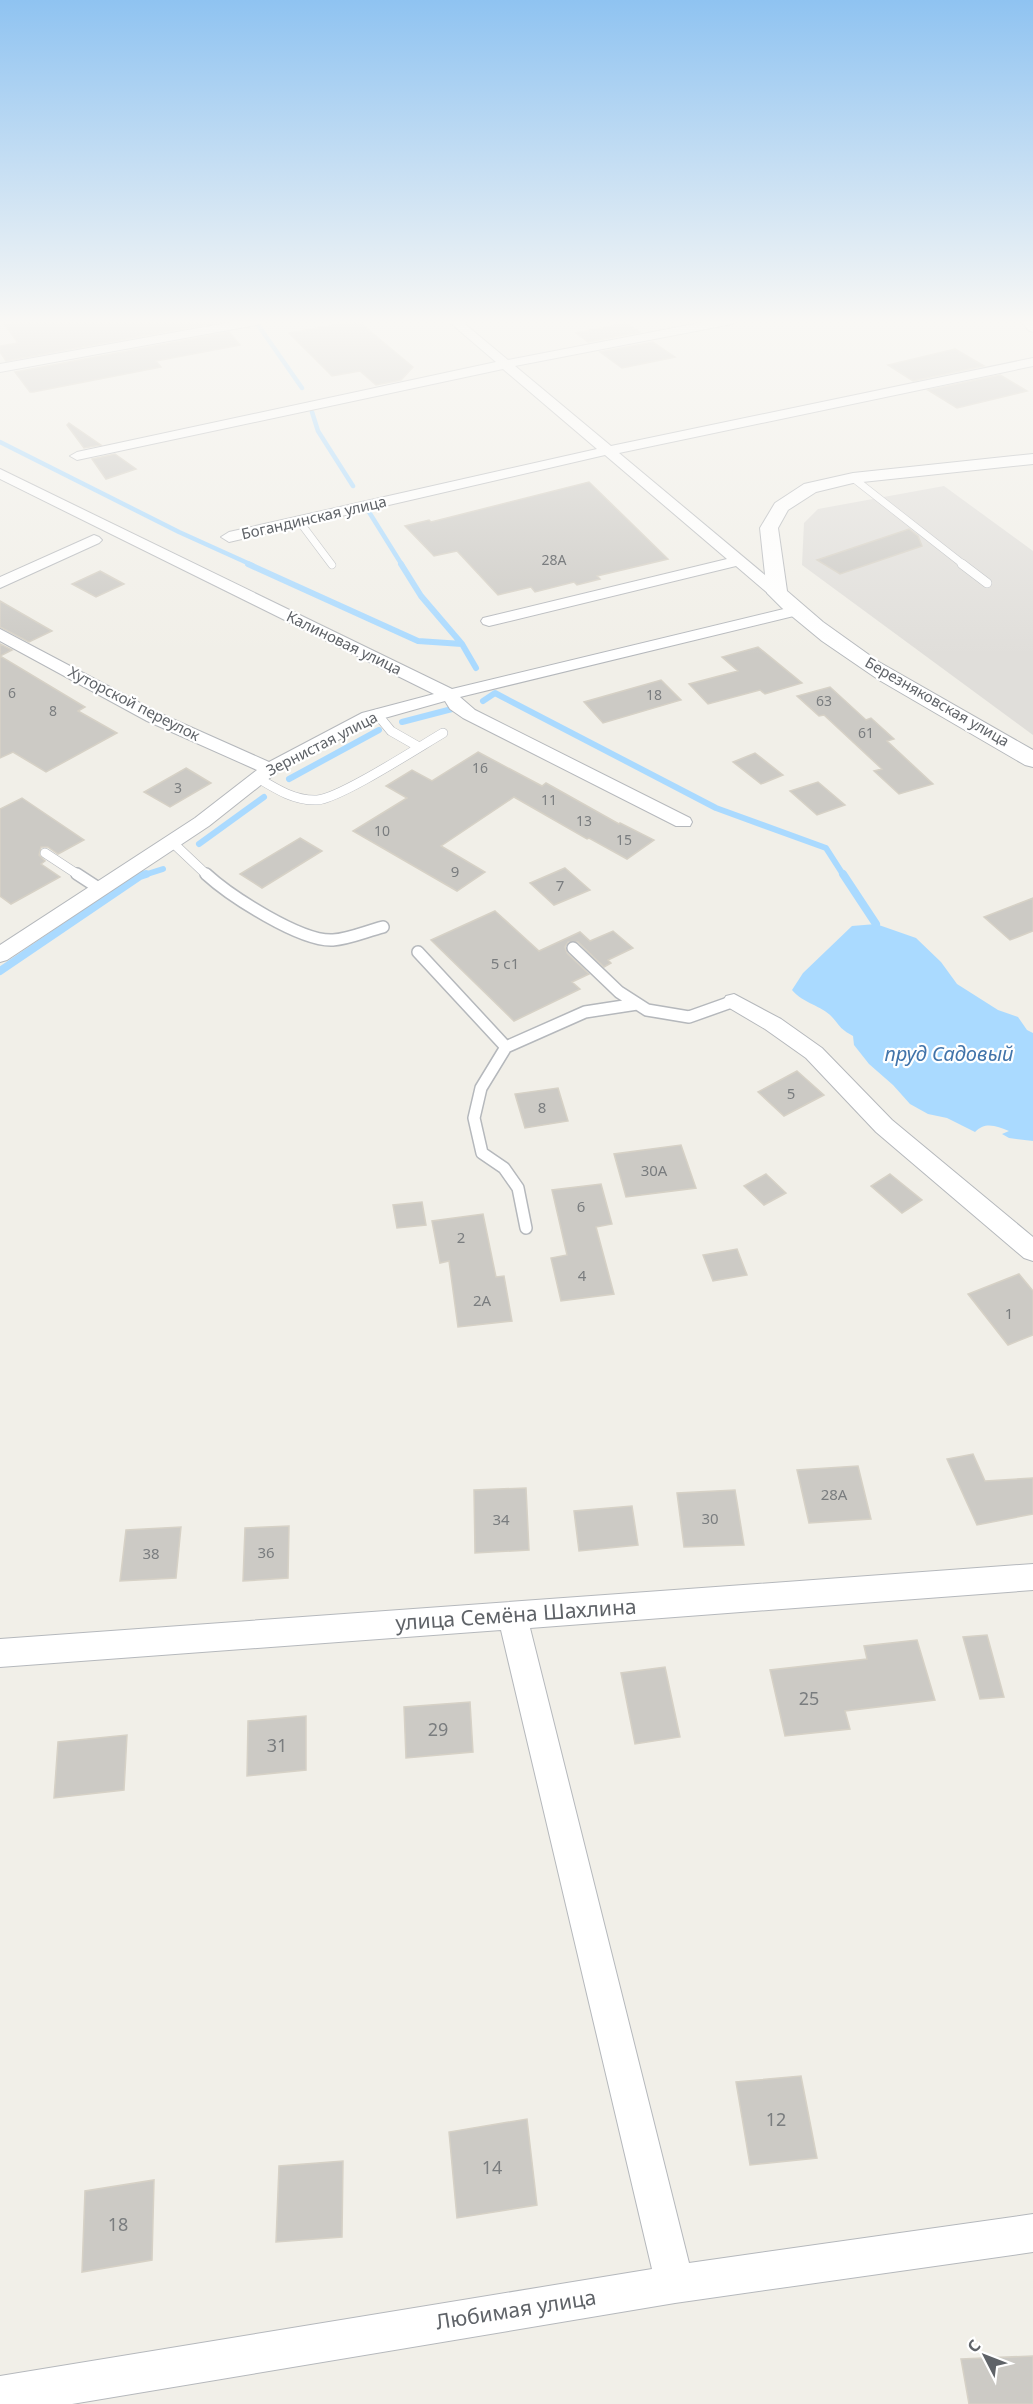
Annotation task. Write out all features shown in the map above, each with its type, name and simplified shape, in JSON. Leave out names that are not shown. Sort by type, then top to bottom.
[{"type":"street","points":[[77,456],[188,432]]},
{"type":"street","points":[[584,432],[777,593]]},
{"type":"street","name":"Богандинская улица","points":[[229,537],[696,432]]},
{"type":"street","points":[[777,593],[769,528],[781,507],[810,488],[853,478],[1033,460]]},
{"type":"street","name":"Калиновая улица","points":[[0,473],[450,695],[456,705],[469,714],[683,822]]},
{"type":"street","points":[[0,582],[94,540]]},
{"type":"street","points":[[489,621],[738,561]]},
{"type":"street","name":"Березняковская улица","points":[[777,593],[796,611],[886,676],[1006,742],[1033,760]]},
{"type":"street","name":"Зернистая улица","points":[[0,955],[202,822],[264,773],[377,714],[796,611]]},
{"type":"street","name":"Хуторской переулок","points":[[0,634],[153,717],[264,773]]},
{"type":"street","points":[[734,1001],[773,1024],[814,1053],[884,1126],[1033,1251]]},
{"type":"street","name":"улица Семёна Шахлина","points":[[0,1653],[1033,1577]]},
{"type":"street","points":[[512,1615],[675,2284]]},
{"type":"street","name":"Любимая улица","points":[[0,2396],[675,2284],[1033,2233]]},
{"type":"lane","points":[[853,478],[987,583]]},
{"type":"lane","points":[[299,521],[332,565]]},
{"type":"lane","points":[[377,714],[391,731],[419,747]]},
{"type":"lane","points":[[264,773],[288,796],[316,802],[329,799],[442,733]]},
{"type":"lane","points":[[172,842],[221,888],[293,930],[315,939],[334,940],[383,927]]},
{"type":"lane","points":[[45,853],[100,890]]},
{"type":"lane","points":[[573,948],[619,992],[647,1010],[689,1017],[734,1001]]},
{"type":"lane","points":[[418,952],[506,1047]]},
{"type":"lane","points":[[526,1228],[518,1188],[504,1168],[482,1153],[474,1118],[481,1088],[506,1047],[585,1012],[637,1004]]},
{"type":"shaded area","points":[[944,486],[1033,551],[1033,735],[802,565],[804,523],[818,509]]},
{"type":"water","name":"пруд Садовый","points":[[876,924],[916,938],[941,962],[957,984],[998,1010],[1018,1017],[1027,1030],[1033,1033],[1033,1141],[1009,1138],[1002,1134],[1009,1131],[991,1126],[983,1126],[975,1132],[947,1118],[928,1114],[910,1104],[869,1064],[854,1045],[853,1036],[828,1013],[792,990],[803,973],[852,926]]},
{"type":"building","points":[[72,432],[82,432],[101,445],[84,448]]},
{"type":"building","points":[[115,454],[136,469],[106,479],[92,459]]},
{"type":"building","points":[[589,482],[668,559],[597,576],[600,579],[577,585],[574,582],[535,592],[531,587],[498,595],[457,551],[434,556],[405,526],[429,520],[431,522]]},
{"type":"building","points":[[909,529],[918,536],[922,546],[840,574],[817,560]]},
{"type":"building","points":[[100,571],[124,584],[96,597],[72,584]]},
{"type":"building","points":[[0,601],[52,631],[29,642],[0,627]]},
{"type":"building","points":[[0,644],[12,650],[0,656]]},
{"type":"building","points":[[758,647],[802,683],[765,694],[760,690],[708,704],[689,684],[738,671],[722,657]]},
{"type":"building","points":[[0,656],[85,707],[78,711],[117,733],[46,772],[13,752],[0,758]]},
{"type":"building","points":[[661,680],[681,700],[603,723],[584,702]]},
{"type":"building","points":[[830,687],[866,720],[871,718],[894,739],[887,741],[933,784],[899,794],[874,771],[882,769],[824,715],[819,716],[797,696]]},
{"type":"building","points":[[478,752],[542,786],[546,783],[619,824],[654,840],[627,859],[514,797],[441,846],[485,872],[457,891],[353,831],[407,798],[386,786],[412,770],[432,781]]},
{"type":"building","points":[[755,753],[783,775],[761,784],[733,762]]},
{"type":"building","points":[[186,768],[211,783],[170,807],[144,792]]},
{"type":"building","points":[[818,782],[845,805],[817,815],[790,791]]},
{"type":"building","points":[[22,798],[84,840],[58,854],[48,847],[41,847],[39,855],[45,861],[41,864],[60,877],[11,904],[0,896],[0,809]]},
{"type":"building","points":[[300,838],[322,851],[262,888],[240,874]]},
{"type":"building","points":[[565,868],[590,890],[554,905],[530,883]]},
{"type":"building","points":[[1033,898],[1033,931],[1010,940],[984,917]]},
{"type":"building","points":[[495,911],[539,951],[580,932],[590,941],[613,931],[633,948],[608,960],[611,963],[604,967],[578,942],[568,942],[565,947],[567,953],[589,974],[572,982],[580,989],[514,1021],[431,940]]},
{"type":"building","points":[[797,1071],[824,1095],[784,1116],[758,1092]]},
{"type":"building","points":[[558,1088],[568,1121],[525,1128],[515,1094]]},
{"type":"building","points":[[681,1145],[696,1188],[626,1197],[614,1154]]},
{"type":"building","points":[[766,1174],[786,1193],[764,1205],[744,1186]]},
{"type":"building","points":[[890,1174],[922,1200],[902,1213],[871,1186]]},
{"type":"building","points":[[601,1184],[612,1224],[596,1227],[614,1294],[561,1301],[551,1258],[567,1255],[552,1190]]},
{"type":"building","points":[[422,1202],[426,1225],[397,1228],[393,1205]]},
{"type":"building","points":[[483,1214],[496,1277],[504,1276],[512,1321],[458,1327],[449,1261],[440,1263],[432,1221]]},
{"type":"building","points":[[737,1249],[747,1275],[713,1281],[703,1255]]},
{"type":"building","points":[[1019,1274],[1033,1291],[1033,1335],[1008,1345],[968,1294]]},
{"type":"building","points":[[973,1454],[985,1481],[1033,1478],[1033,1514],[977,1525],[947,1459]]},
{"type":"building","points":[[858,1466],[871,1519],[809,1523],[797,1470]]},
{"type":"building","points":[[526,1488],[529,1550],[475,1553],[474,1490]]},
{"type":"building","points":[[735,1490],[744,1545],[684,1547],[677,1493]]},
{"type":"building","points":[[632,1506],[638,1545],[579,1551],[574,1511]]},
{"type":"building","points":[[289,1526],[288,1578],[243,1581],[245,1528]]},
{"type":"building","points":[[181,1527],[176,1578],[120,1581],[126,1530]]},
{"type":"building","points":[[987,1635],[1004,1697],[980,1699],[963,1637]]},
{"type":"building","points":[[917,1640],[935,1700],[845,1711],[850,1729],[785,1736],[770,1670],[867,1659],[864,1646]]},
{"type":"building","points":[[665,1667],[680,1737],[635,1744],[621,1673]]},
{"type":"building","points":[[470,1702],[473,1752],[406,1758],[404,1707]]},
{"type":"building","points":[[306,1716],[306,1770],[247,1776],[248,1721]]},
{"type":"building","points":[[127,1735],[124,1790],[54,1798],[58,1742]]},
{"type":"building","points":[[801,2076],[817,2158],[750,2165],[736,2082]]},
{"type":"building","points":[[527,2119],[537,2205],[457,2218],[449,2132]]},
{"type":"building","points":[[343,2161],[342,2237],[276,2242],[279,2166]]},
{"type":"building","points":[[154,2180],[152,2260],[82,2272],[85,2191]]},
{"type":"building","points":[[1033,2356],[1033,2404],[969,2404],[961,2359]]},
{"type":"waterway","points":[[319,432],[353,486]]},
{"type":"waterway","points":[[0,442],[179,532],[252,565]]},
{"type":"waterway","points":[[369,512],[402,565]]},
{"type":"waterway","points":[[248,564],[418,641],[462,644]]},
{"type":"waterway","points":[[401,564],[421,596],[462,644]]},
{"type":"waterway","points":[[462,644],[476,668]]},
{"type":"waterway","points":[[483,701],[495,693],[716,808],[826,848],[844,876]]},
{"type":"waterway","points":[[402,722],[452,709]]},
{"type":"waterway","points":[[289,779],[379,730]]},
{"type":"waterway","points":[[199,844],[264,797]]},
{"type":"waterway","points":[[141,876],[163,869]]},
{"type":"waterway","points":[[0,971],[146,874]]},
{"type":"waterway","points":[[843,874],[876,924]]}]
